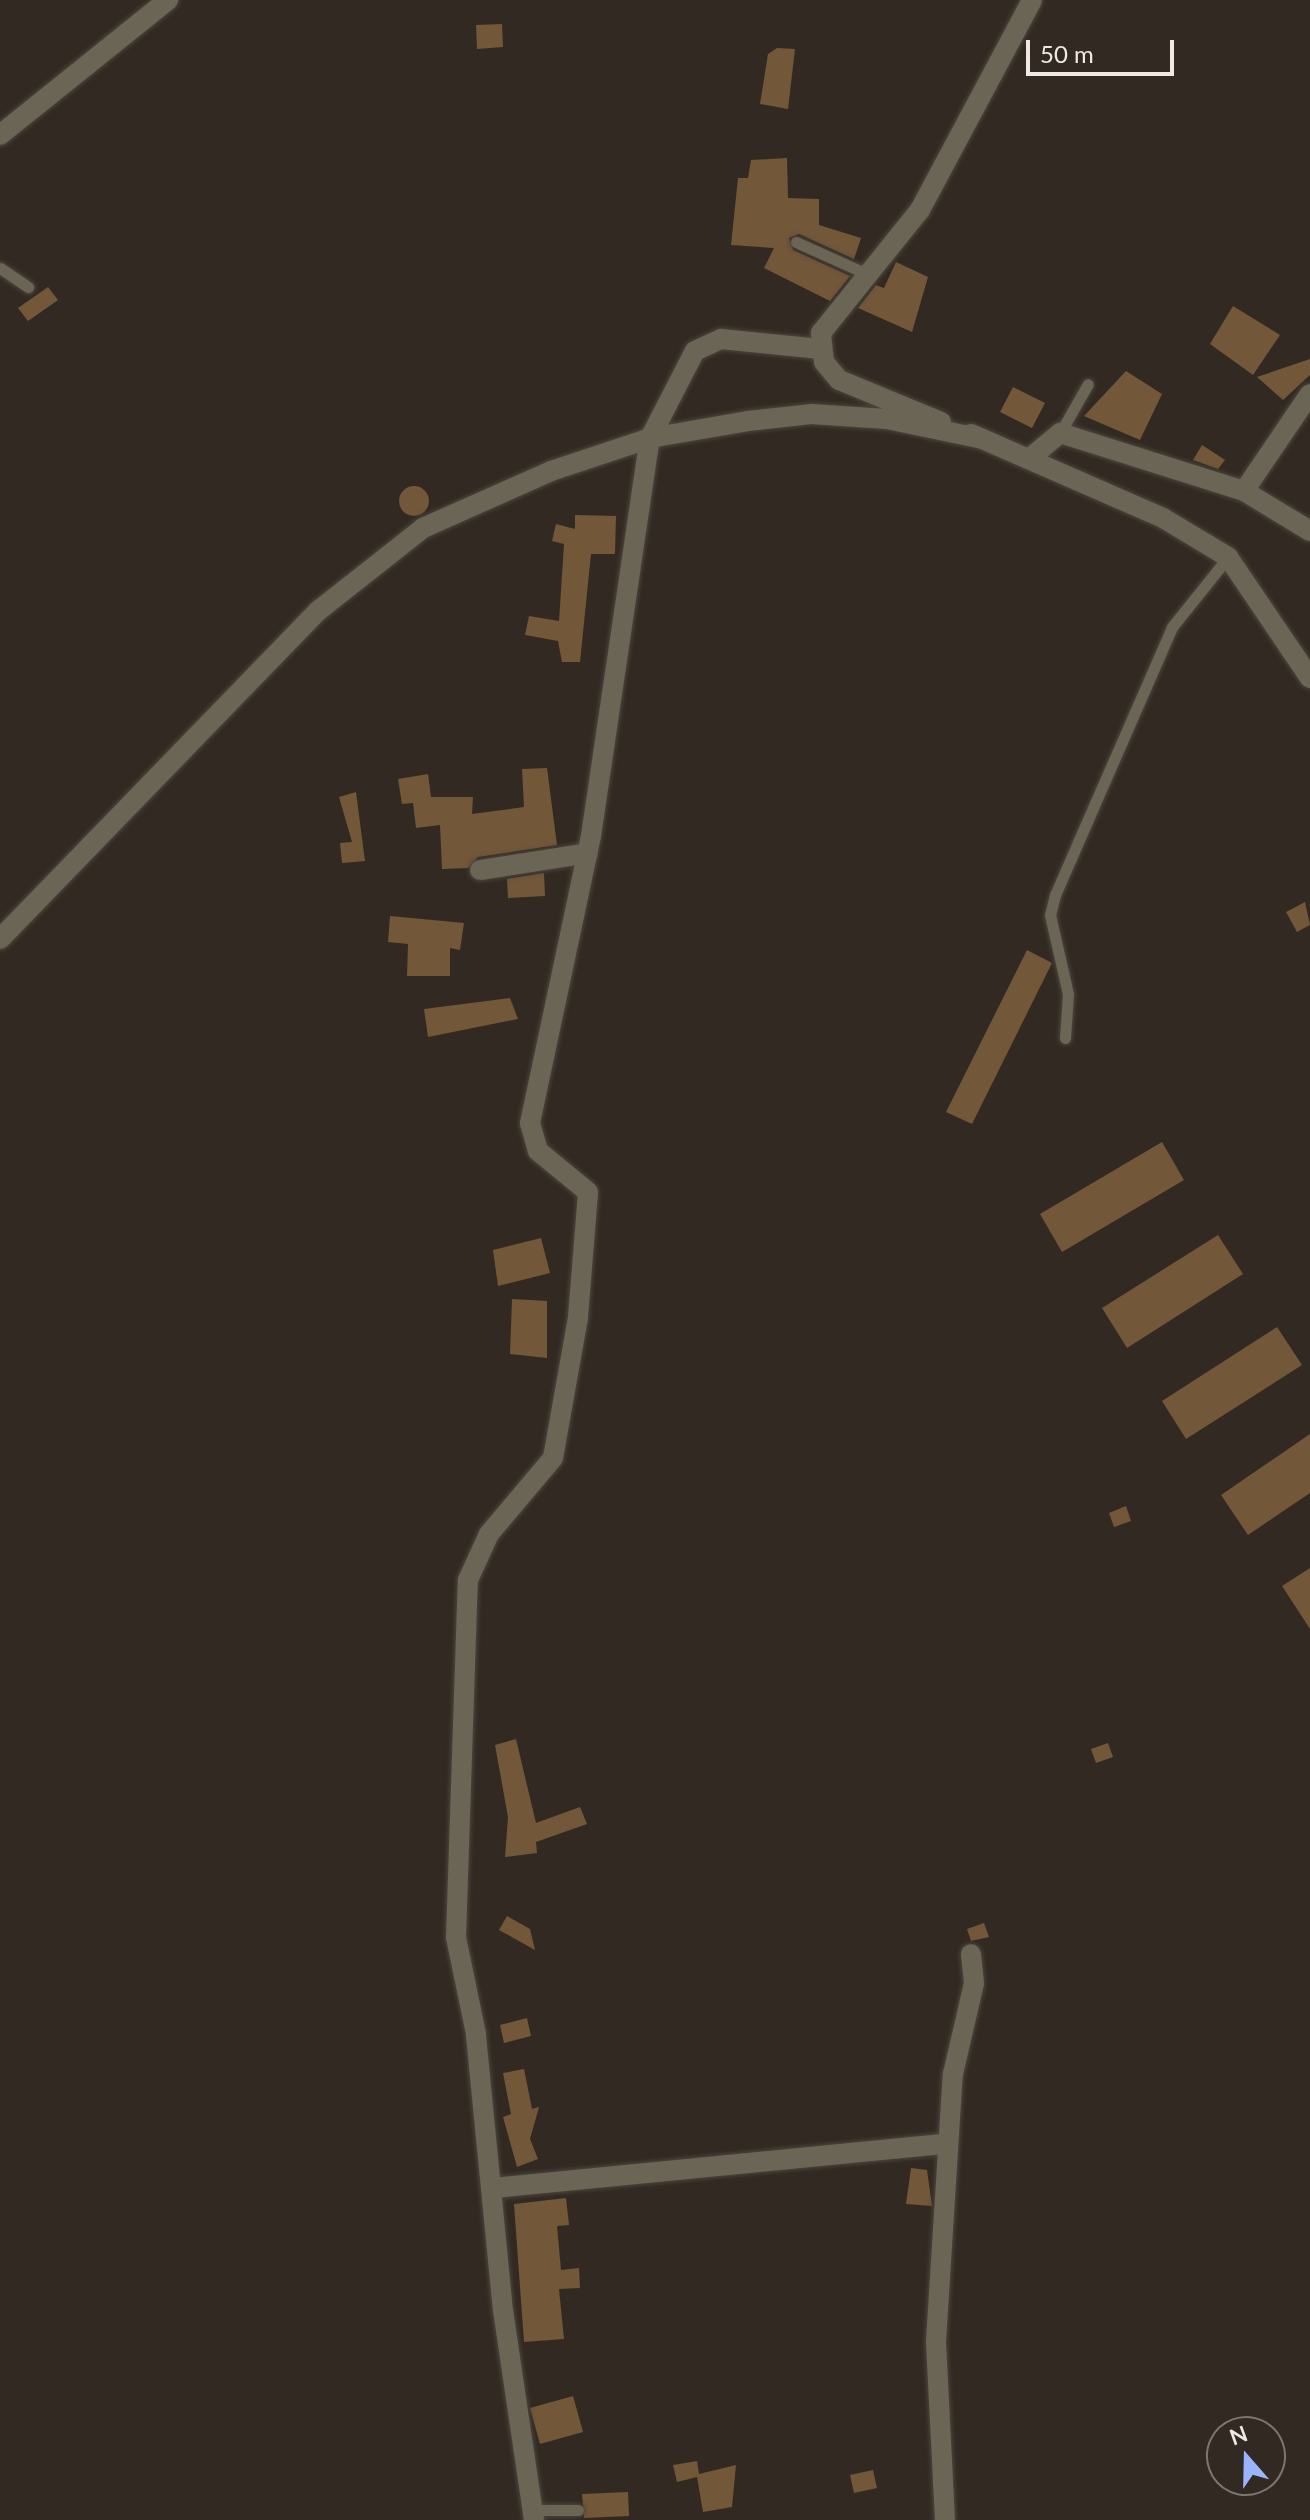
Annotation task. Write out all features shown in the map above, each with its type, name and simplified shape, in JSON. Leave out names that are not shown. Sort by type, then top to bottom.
[{"type":"street","points":[[0,135],[168,0]]},
{"type":"street","points":[[1032,0],[920,210],[826,322],[821,349],[839,380],[1163,518],[1228,557],[1310,678]]},
{"type":"street","points":[[534,2515],[455,1916],[468,1580],[481,1546],[553,1458],[578,1317],[588,1192],[538,1151],[530,1123],[588,853],[650,438],[695,351],[721,339],[821,349]]},
{"type":"street","points":[[1244,491],[1310,394]]},
{"type":"street","points":[[0,939],[366,568],[483,498],[650,438],[811,414],[887,419],[983,439]]},
{"type":"street","points":[[1029,459],[1060,433],[1244,491],[1310,531]]},
{"type":"street","points":[[480,870],[588,853]]},
{"type":"street","points":[[945,2520],[936,2341],[948,2143],[958,2041],[974,1983],[971,1954]]},
{"type":"street","points":[[493,2188],[948,2143]]},
{"type":"lane","points":[[796,242],[865,273]]},
{"type":"lane","points":[[0,268],[28,287]]},
{"type":"lane","points":[[1060,433],[1088,384]]},
{"type":"lane","points":[[1065,1038],[1068,994],[1050,915],[1055,895],[1172,627],[1228,557]]},
{"type":"lane","points":[[534,2515],[578,2510]]},
{"type":"building","points":[[502,24],[503,47],[477,49],[476,25]]},
{"type":"building","points":[[777,48],[795,49],[788,109],[760,104],[768,54]]},
{"type":"building","points":[[787,158],[788,198],[819,199],[819,225],[861,238],[854,259],[799,234],[789,238],[793,250],[850,276],[830,301],[764,268],[774,248],[731,245],[738,178],[748,178],[751,160]]},
{"type":"building","points":[[896,262],[928,277],[912,332],[858,308],[876,285],[884,288]]},
{"type":"building","points":[[48,287],[58,300],[28,321],[18,308]]},
{"type":"building","points":[[1233,306],[1280,335],[1253,375],[1210,344]]},
{"type":"building","points":[[1310,359],[1310,375],[1283,400],[1257,377]]},
{"type":"building","points":[[1126,371],[1162,394],[1140,440],[1084,416]]},
{"type":"building","points":[[1013,387],[1045,403],[1032,428],[1000,412]]},
{"type":"building","points":[[1202,445],[1225,460],[1218,469],[1193,460]]},
{"type":"building","points":[[414,486],[425,490],[429,501],[425,512],[414,516],[403,512],[399,501],[403,490]]},
{"type":"building","points":[[575,515],[616,516],[615,554],[591,554],[580,662],[562,662],[558,641],[525,635],[529,616],[559,621],[564,544],[552,541],[556,524],[575,529]]},
{"type":"building","points":[[547,768],[557,845],[478,857],[468,868],[442,869],[440,825],[416,828],[413,803],[402,804],[398,779],[428,774],[431,797],[473,797],[472,814],[524,807],[522,769]]},
{"type":"building","points":[[356,792],[365,861],[342,863],[340,843],[352,842],[339,797]]},
{"type":"building","points":[[544,873],[545,896],[508,898],[507,879]]},
{"type":"building","points":[[1305,902],[1310,925],[1297,932],[1286,912]]},
{"type":"building","points":[[390,916],[464,923],[460,950],[450,948],[450,976],[407,976],[408,944],[388,942]]},
{"type":"building","points":[[1027,950],[1052,963],[972,1124],[946,1112]]},
{"type":"building","points":[[510,998],[518,1019],[428,1037],[424,1009]]},
{"type":"building","points":[[1162,1142],[1184,1180],[1062,1252],[1040,1214]]},
{"type":"building","points":[[1218,1235],[1243,1274],[1127,1348],[1102,1308]]},
{"type":"building","points":[[541,1238],[550,1273],[498,1286],[493,1250]]},
{"type":"building","points":[[512,1299],[547,1301],[547,1358],[510,1354]]},
{"type":"building","points":[[1277,1327],[1302,1365],[1186,1439],[1162,1401]]},
{"type":"building","points":[[1310,1434],[1310,1493],[1248,1535],[1221,1495]]},
{"type":"building","points":[[1126,1506],[1131,1521],[1114,1527],[1109,1513]]},
{"type":"building","points":[[1310,1568],[1310,1629],[1282,1586]]},
{"type":"building","points":[[516,1739],[536,1823],[580,1807],[587,1824],[536,1842],[537,1853],[505,1857],[508,1817],[495,1745]]},
{"type":"building","points":[[1108,1743],[1113,1757],[1096,1763],[1091,1749]]},
{"type":"building","points":[[507,1916],[530,1929],[535,1950],[499,1930]]},
{"type":"building","points":[[984,1923],[989,1937],[971,1941],[967,1929]]},
{"type":"building","points":[[527,2018],[531,2036],[504,2043],[500,2025]]},
{"type":"building","points":[[524,2069],[532,2109],[539,2107],[530,2139],[538,2159],[517,2167],[503,2117],[511,2114],[503,2073]]},
{"type":"building","points":[[911,2168],[927,2170],[932,2206],[906,2204]]},
{"type":"building","points":[[566,2198],[569,2225],[557,2226],[561,2270],[579,2268],[580,2288],[559,2289],[564,2339],[524,2342],[514,2204]]},
{"type":"building","points":[[573,2396],[583,2432],[540,2444],[530,2408]]},
{"type":"building","points":[[697,2461],[699,2474],[736,2465],[732,2507],[703,2512],[697,2477],[677,2482],[673,2465]]},
{"type":"building","points":[[873,2470],[877,2488],[854,2493],[850,2475]]},
{"type":"building","points":[[628,2492],[629,2516],[584,2518],[582,2494]]}]
